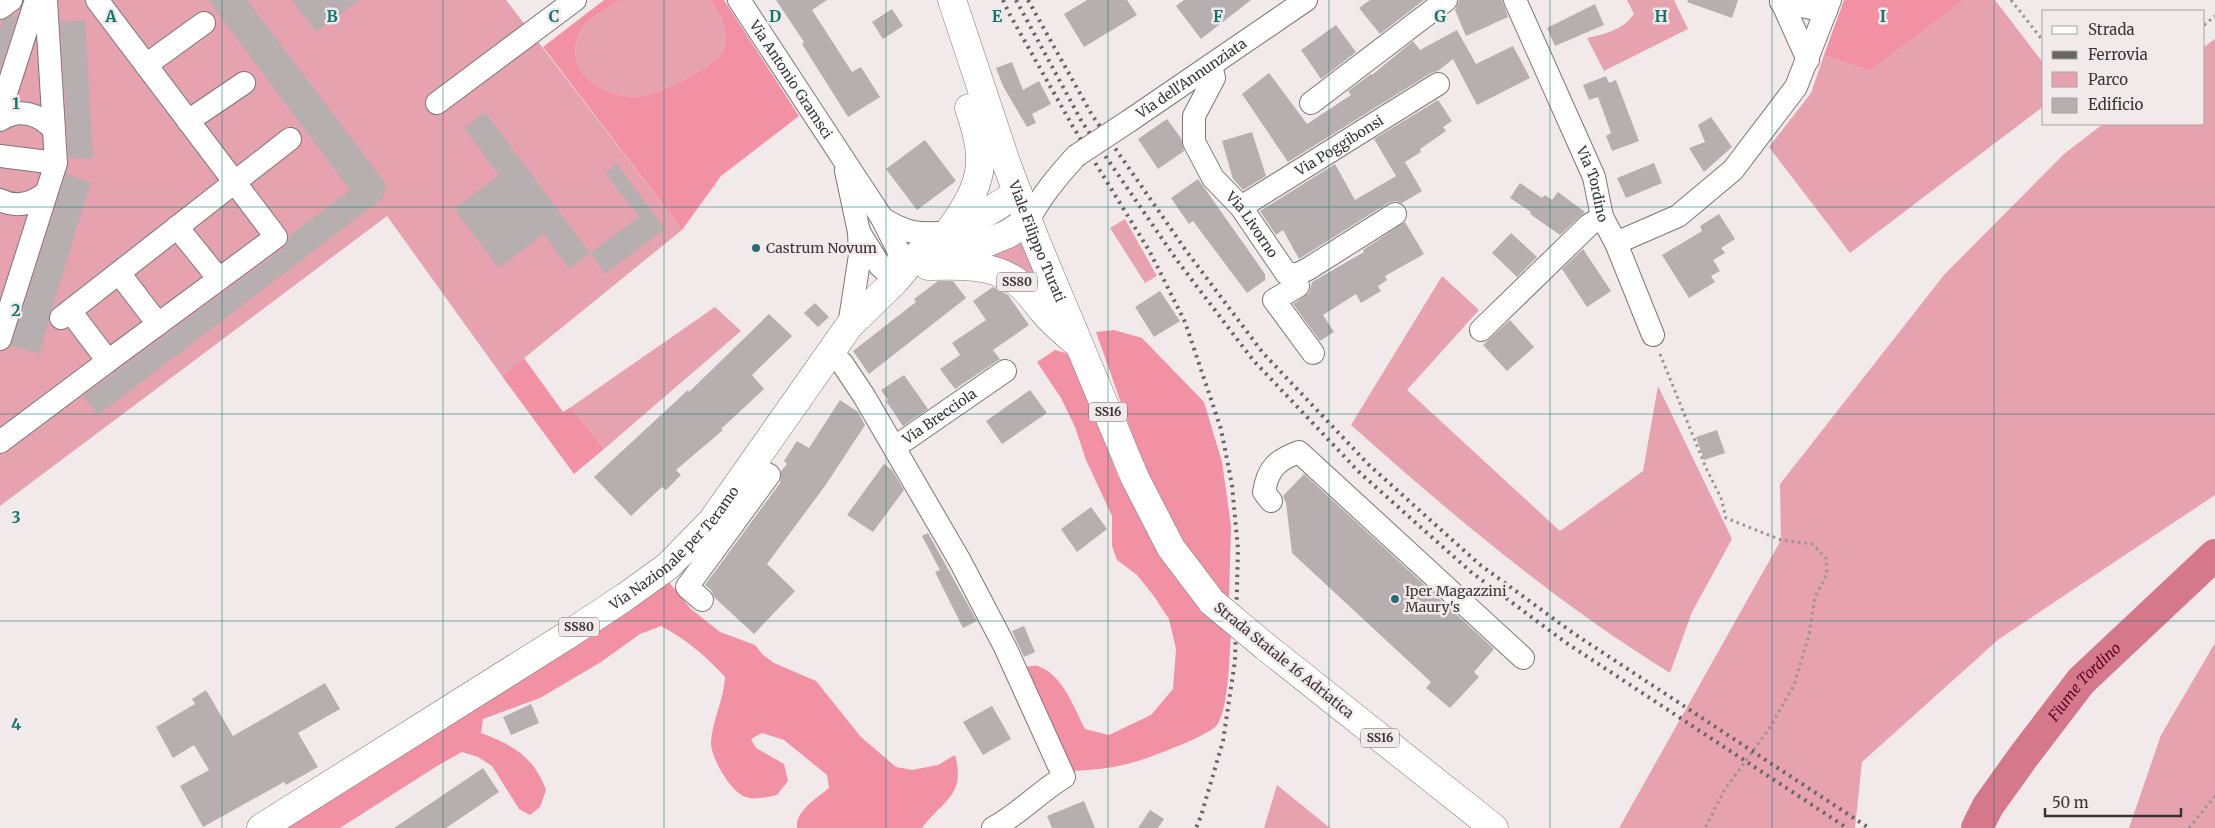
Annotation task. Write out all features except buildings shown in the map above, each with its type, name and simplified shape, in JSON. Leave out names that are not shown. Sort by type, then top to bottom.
[{"type":"main road","name":"Viale Filippo Turati","points":[[952,0],[973,66],[1028,222],[1135,478]]},
{"type":"main road","name":"Via Nazionale per Teramo","points":[[949,232],[966,208],[980,173],[982,158],[978,133],[966,100],[973,66]]},
{"type":"main road","name":"Via Nazionale per Teramo","points":[[261,828],[566,636],[660,571],[683,551],[712,521],[848,326],[896,280],[914,258],[949,232],[1018,193]]},
{"type":"main road","name":"Via Nazionale per Teramo","points":[[896,280],[1008,234],[1028,222]]},
{"type":"main road","name":"Via Nazionale per Teramo","points":[[928,266],[956,265],[997,271],[1022,287],[1060,329],[1081,346]]},
{"type":"main road","name":"Strada Statale 16 Adriatica","points":[[1135,478],[1171,548],[1212,602],[1494,828]]},
{"type":"street","points":[[0,8],[11,0]]},
{"type":"street","points":[[0,112],[36,0]]},
{"type":"street","points":[[0,339],[56,163],[46,0]]},
{"type":"street","points":[[438,103],[575,0]]},
{"type":"street","name":"Via Antonio Gramsci","points":[[740,0],[882,218],[899,252],[896,280]]},
{"type":"street","name":"Via dell'Annunziata","points":[[1018,193],[1132,119],[1306,0]]},
{"type":"street","points":[[1311,103],[1446,0]]},
{"type":"street","name":"Via Tordino","points":[[1481,330],[1589,225],[1602,217],[1594,177],[1515,0]]},
{"type":"street","points":[[1616,243],[1678,216],[1733,170],[1796,87],[1808,60],[1828,5],[1781,1],[1808,60]]},
{"type":"street","points":[[0,442],[276,237],[146,65],[105,3]]},
{"type":"street","points":[[146,65],[204,23]]},
{"type":"street","name":"Via Livorno","points":[[1211,65],[1214,78],[1194,116],[1194,142],[1213,178],[1241,207],[1286,272],[1289,273]]},
{"type":"street","points":[[188,121],[244,83]]},
{"type":"street","name":"Via Poggibonsi","points":[[1241,207],[1438,84]]},
{"type":"street","points":[[0,120],[12,114],[27,113],[43,120],[54,130]]},
{"type":"street","points":[[108,361],[65,314],[290,139]]},
{"type":"street","points":[[0,156],[56,163]]},
{"type":"street","name":"Via dell'Annunziata","points":[[1028,222],[1052,181],[1076,156]]},
{"type":"street","name":"Via Antonio Gramsci","points":[[843,158],[859,232],[858,275],[848,326]]},
{"type":"street","points":[[0,200],[8,203],[24,204],[46,193]]},
{"type":"street","points":[[1289,273],[1296,275],[1308,269],[1395,214]]},
{"type":"street","points":[[1602,217],[1616,243],[1653,335]]},
{"type":"street","name":"Via Antonio Gramsci","points":[[882,218],[899,229],[917,233],[949,232]]},
{"type":"street","points":[[177,227],[219,279]]},
{"type":"street","name":"Via Antonio Gramsci","points":[[859,232],[880,266],[896,280]]},
{"type":"street","points":[[118,272],[158,324]]},
{"type":"street","points":[[1289,273],[1298,286],[1274,300],[1313,352]]},
{"type":"street","name":"Via Brecciola","points":[[829,352],[842,362],[895,447],[1005,371]]},
{"type":"street","points":[[895,447],[960,561],[1004,646],[1064,777],[1048,786],[1026,806],[993,828]]},
{"type":"street","points":[[1271,501],[1264,492],[1266,476],[1281,459],[1298,452],[1523,658]]},
{"type":"street","points":[[702,600],[687,587],[769,475],[751,465]]},
{"type":"path","points":[[2010,0],[2042,40]]},
{"type":"path","points":[[2205,24],[2215,16]]},
{"type":"path","points":[[1653,335],[1706,468],[1721,498],[1726,518],[1781,540],[1812,544],[1826,558],[1828,574],[1815,597],[1809,635],[1794,685],[1769,729],[1725,789],[1705,828]]},
{"type":"path","points":[[2189,828],[2215,796]]},
{"type":"green space","points":[[0,0],[506,0],[682,230],[502,376],[387,216],[0,506]]},
{"type":"green space","points":[[622,0],[710,0],[725,30],[723,50],[709,65],[697,73],[669,87],[644,96],[635,97],[607,91],[585,76],[578,66],[575,54],[577,40],[587,23]]},
{"type":"green space","points":[[1627,0],[1674,0],[1688,29],[1604,71],[1587,38],[1619,28],[1625,24],[1634,14]]},
{"type":"green space","points":[[1964,0],[1995,0],[2042,61],[2042,108],[1850,253],[1769,147],[1811,93],[1824,55],[1870,71]]},
{"type":"green space","points":[[2215,39],[2215,495],[1999,639],[1862,762],[1855,828],[1619,828],[1781,540],[1780,484],[1944,275],[2064,154],[2102,125],[2205,125],[2205,46]]},
{"type":"green space","points":[[1125,219],[1157,276],[1145,283],[1110,228]]},
{"type":"green space","points":[[1025,234],[1052,299],[1023,270],[974,256]]},
{"type":"green space","points":[[1442,276],[1479,310],[1407,390],[1560,531],[1643,471],[1658,386],[1732,539],[1692,612],[1670,673],[1586,617],[1505,556],[1427,492],[1351,425]]},
{"type":"green space","points":[[715,307],[741,331],[604,449],[571,407]]},
{"type":"green space","points":[[2215,643],[2215,828],[2129,828],[2161,735]]},
{"type":"green space","points":[[1277,785],[1330,828],[1264,828]]},
{"type":"shaded area","points":[[604,0],[622,0],[584,26],[577,40],[575,54],[578,66],[585,76],[595,84],[607,91],[635,97],[644,96],[669,87],[697,73],[709,65],[723,50],[725,30],[710,0],[724,0],[799,116],[721,176],[682,230],[543,47]]},
{"type":"shaded area","points":[[1844,0],[1964,0],[1870,71],[1824,55]]},
{"type":"shaded area","points":[[1114,330],[1142,338],[1204,402],[1222,462],[1231,526],[1229,597],[1215,591],[1156,502],[1096,332]]},
{"type":"shaded area","points":[[1055,350],[1072,355],[1118,476],[1148,534],[1193,598],[1231,635],[1226,694],[1221,717],[1217,725],[1190,741],[1138,761],[1124,765],[1074,771],[1022,667],[1038,666],[1047,670],[1067,693],[1085,729],[1109,735],[1151,715],[1173,689],[1176,649],[1169,619],[1137,575],[1117,560],[1112,546],[1112,516],[1086,460],[1075,427],[1061,398],[1037,362]]},
{"type":"shaded area","points":[[524,358],[563,412],[571,407],[604,449],[574,474],[502,376]]},
{"type":"shaded area","points":[[667,580],[691,609],[720,632],[755,645],[763,655],[774,663],[816,681],[861,737],[896,767],[912,770],[938,765],[955,755],[958,769],[957,780],[955,789],[945,803],[922,828],[797,828],[799,816],[803,811],[829,788],[827,775],[784,740],[762,733],[751,739],[756,748],[784,764],[788,781],[777,795],[760,798],[743,796],[732,787],[721,772],[711,741],[725,677],[696,649],[661,626],[640,634],[601,662],[540,698],[483,719],[481,733],[503,742],[521,754],[529,761],[541,779],[546,790],[540,807],[530,815],[519,809],[492,766],[478,757],[462,752],[340,828],[261,828]]},
{"type":"waterway","name":"Fiume Tordino","points":[[1977,828],[1988,806],[2081,681],[2215,555]]},
{"type":"railway","points":[[1003,0],[1072,125],[1150,252],[1185,322],[1221,429],[1232,485],[1238,549],[1235,661],[1223,741],[1196,828]]},
{"type":"railway","points":[[1016,0],[1082,122],[1176,259],[1253,360],[1360,473],[1471,572],[1565,642],[1847,828]]},
{"type":"railway","points":[[1028,0],[1092,115],[1187,252],[1263,353],[1368,464],[1479,564],[1573,633],[1869,828]]},
{"type":"place","name":"Castrum Novum","points":[[756,248]]},
{"type":"place","name":"Iper Magazzini Maury's","points":[[1395,599]]}]
